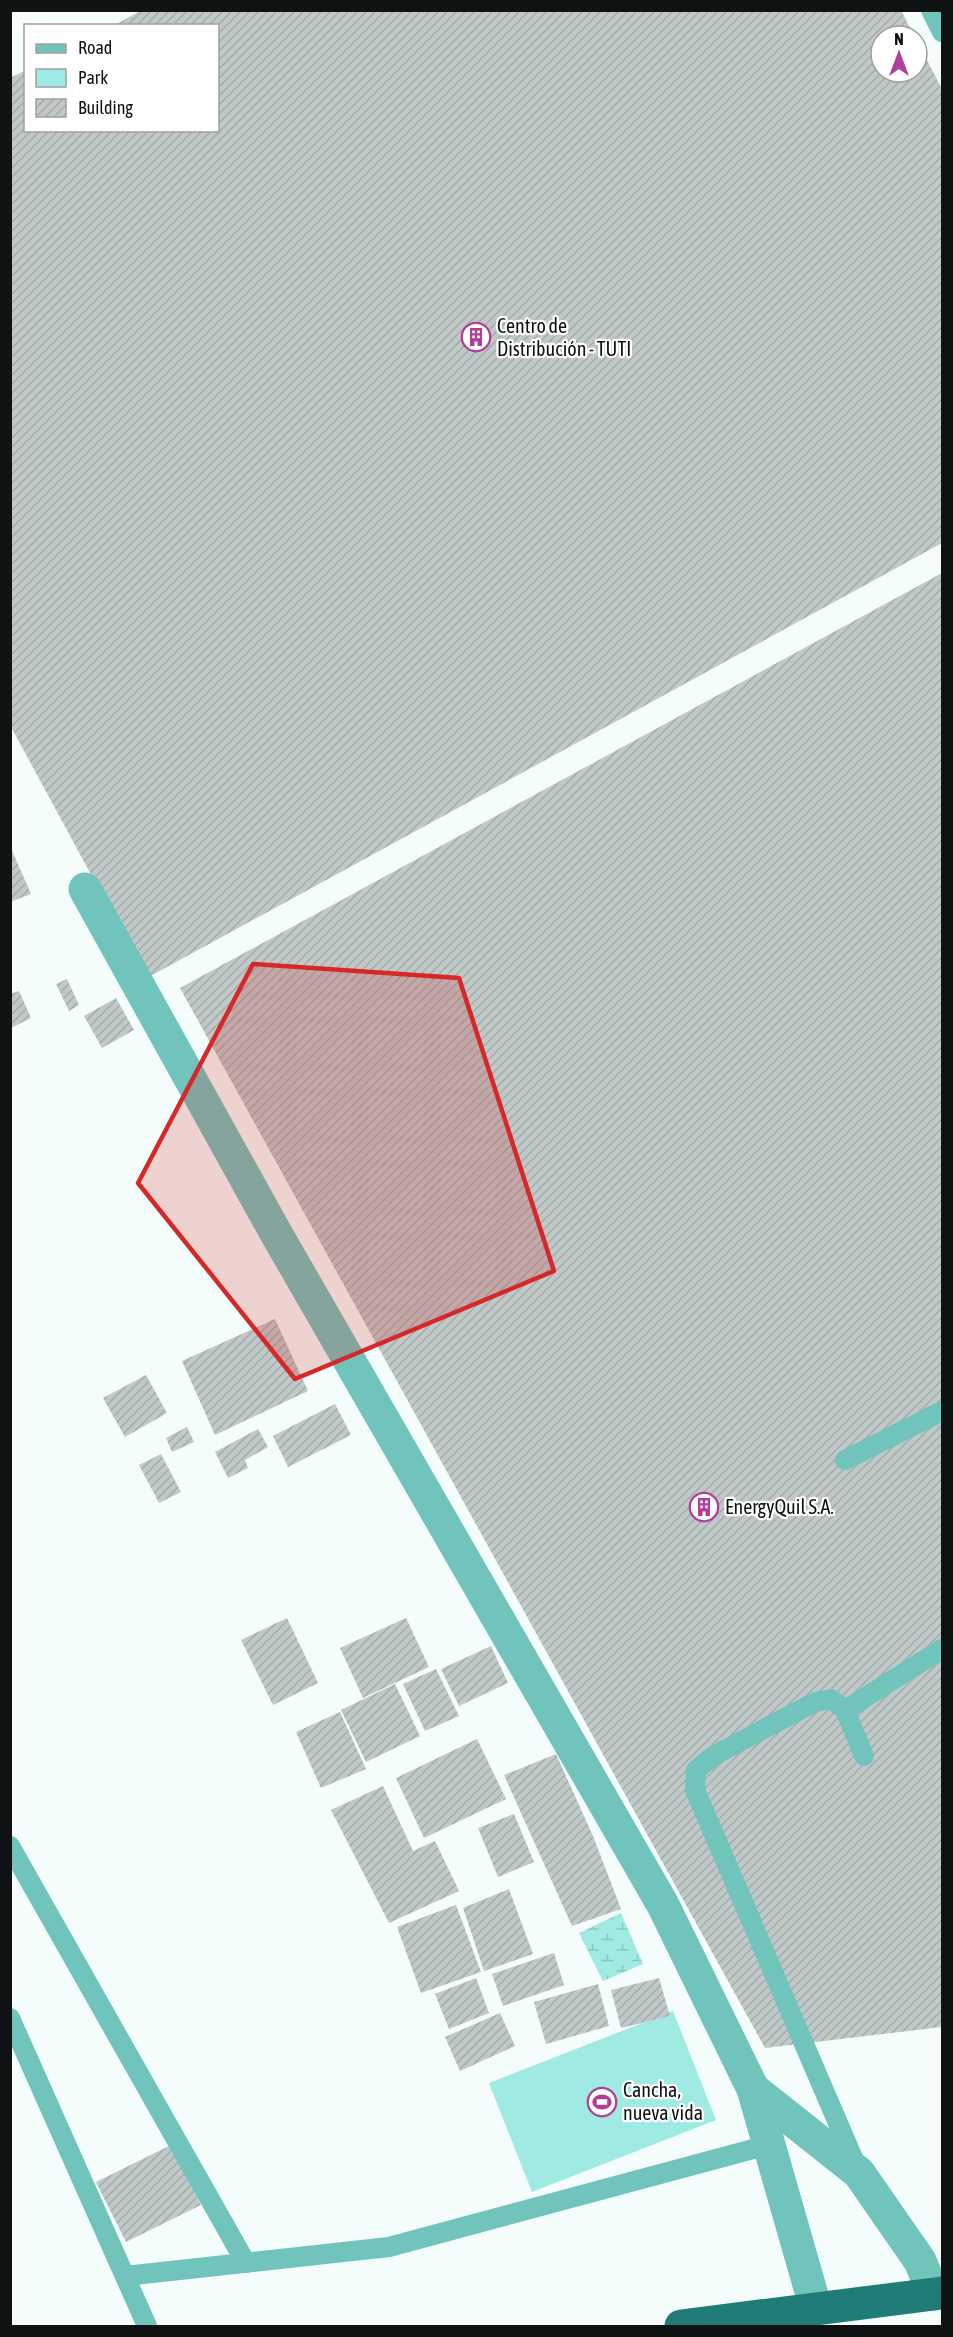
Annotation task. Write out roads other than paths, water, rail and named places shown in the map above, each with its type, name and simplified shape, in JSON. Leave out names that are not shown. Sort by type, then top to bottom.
[{"type":"highway","points":[[681,2326],[938,2293]]},
{"type":"street","points":[[85,889],[277,1235],[663,1905],[753,2089],[816,2309]]},
{"type":"street","points":[[753,2089],[859,2173],[920,2261],[938,2293]]},
{"type":"lane","points":[[931,10],[942,32]]},
{"type":"lane","points":[[845,1460],[942,1411]]},
{"type":"lane","points":[[844,1710],[942,1649]]},
{"type":"lane","points":[[859,2173],[694,1790],[696,1770],[713,1756],[814,1702],[831,1699],[844,1710],[864,1756]]},
{"type":"lane","points":[[10,1846],[246,2263]]},
{"type":"lane","points":[[10,2018],[147,2326]]},
{"type":"lane","points":[[125,2276],[389,2247],[768,2145]]},
{"type":"place","name":"Centro de Distribución - TUTI","points":[[476,337]]},
{"type":"place","name":"EnergyQuil S.A.","points":[[704,1507]]},
{"type":"place","name":"Cancha, nueva vida","points":[[602,2102]]}]
